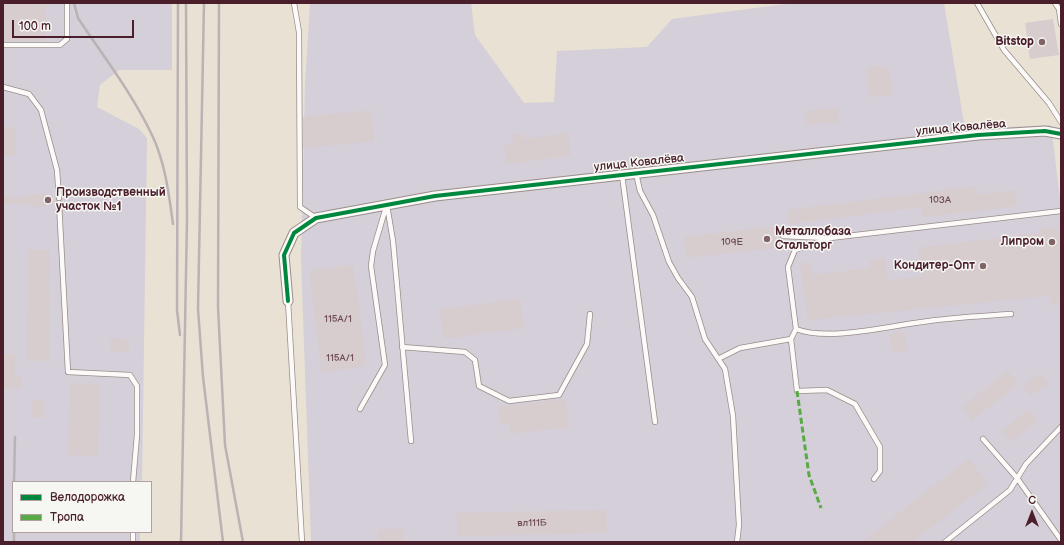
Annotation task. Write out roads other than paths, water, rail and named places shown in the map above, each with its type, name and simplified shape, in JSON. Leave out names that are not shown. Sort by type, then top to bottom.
[{"type":"street","name":"улица Ковалёва","points":[[288,300],[284,256],[294,233],[316,218],[435,196],[978,135],[1045,131],[1061,134]]},
{"type":"lane","points":[[3,45],[60,44],[67,39],[67,3]]},
{"type":"lane","points":[[294,3],[299,32],[300,207],[316,218]]},
{"type":"lane","points":[[977,3],[1004,50],[1048,103],[1061,122]]},
{"type":"lane","points":[[1055,3],[1060,9],[1061,24]]},
{"type":"lane","points":[[3,87],[29,94],[41,110],[57,170],[68,372],[130,374],[137,386],[137,435],[133,481]]},
{"type":"lane","points":[[636,174],[640,191],[653,215],[669,262],[678,278],[692,297],[705,339],[720,358],[725,369],[733,416],[739,525],[737,542]]},
{"type":"lane","points":[[622,175],[655,422]]},
{"type":"lane","points":[[387,205],[393,241],[411,441]]},
{"type":"lane","points":[[360,409],[385,365],[371,266],[373,251],[387,205]]},
{"type":"lane","points":[[783,236],[830,238],[1061,211]]},
{"type":"lane","points":[[830,238],[795,250],[788,267],[796,329],[790,339],[797,391],[827,390],[854,404],[880,447],[880,471],[874,479]]},
{"type":"lane","points":[[288,300],[302,542]]},
{"type":"lane","points":[[402,347],[465,352],[475,360],[478,386],[509,401],[559,395],[588,344],[590,314]]},
{"type":"lane","points":[[796,329],[807,333],[864,332],[883,327],[931,320],[1011,314]]},
{"type":"lane","points":[[720,358],[740,348],[790,339]]},
{"type":"lane","points":[[945,542],[1010,490],[1026,464],[1061,427]]},
{"type":"lane","points":[[983,439],[1017,478],[1061,540]]},
{"type":"railway","points":[[74,3],[78,18],[136,104],[152,135],[163,167],[173,224]]},
{"type":"railway","points":[[178,3],[177,310],[180,335]]},
{"type":"railway","points":[[181,542],[187,219],[186,3]]},
{"type":"railway","points":[[204,3],[198,309],[203,377],[223,542]]},
{"type":"railway","points":[[219,3],[218,307],[225,445],[243,542]]},
{"type":"railway","points":[[14,481],[15,437]]},
{"type":"railway","points":[[14,533],[14,542]]},
{"type":"place","name":"Bitstop","points":[[1042,42]]},
{"type":"place","name":"Производственный участок №1","points":[[48,200]]},
{"type":"place","name":"Металлобаза Стальторг","points":[[767,239]]},
{"type":"place","name":"Липром","points":[[1052,242]]},
{"type":"place","name":"Кондитер-Опт","points":[[983,266]]}]
